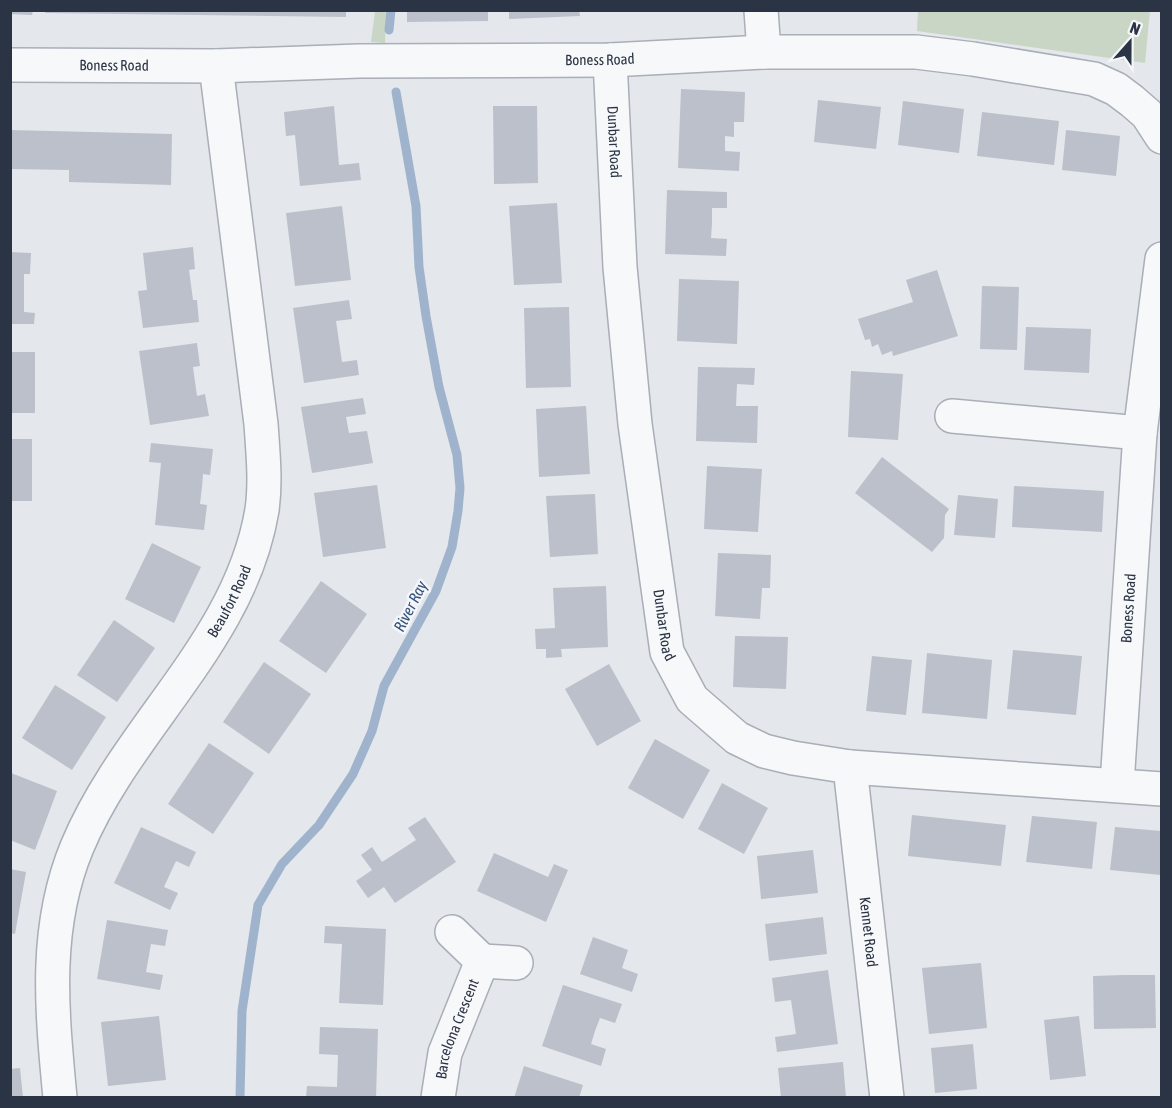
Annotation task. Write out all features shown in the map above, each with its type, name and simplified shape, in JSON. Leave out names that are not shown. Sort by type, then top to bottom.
[{"type":"street","points":[[761,10],[764,52]]},
{"type":"street","name":"Boness Road","points":[[10,65],[216,66],[401,61],[610,60],[764,52],[916,52],[1070,74],[1116,89],[1148,114],[1161,137]]},
{"type":"street","name":"Dunbar Road","points":[[610,60],[627,358],[667,652],[692,699],[736,738],[764,751],[850,767],[1117,784],[1161,789]]},
{"type":"street","name":"Beaufort Road","points":[[60,1098],[51,999],[55,921],[77,847],[110,784],[214,634],[240,586],[262,510],[264,474],[261,424],[216,66]]},
{"type":"street","name":"Boness Road","points":[[1117,784],[1140,433],[1161,259]]},
{"type":"street","points":[[952,416],[1140,433]]},
{"type":"street","name":"Kennet Road","points":[[850,767],[887,1098]]},
{"type":"street","name":"Barcelona Crescent","points":[[452,932],[482,962],[516,963]]},
{"type":"street","name":"Barcelona Crescent","points":[[438,1098],[445,1053],[482,962]]},
{"type":"green space","points":[[375,11],[386,11],[385,43],[371,42]]},
{"type":"green space","points":[[918,11],[1150,11],[1145,63],[917,31]]},
{"type":"building","points":[[10,10],[33,10],[32,15],[10,14]]},
{"type":"building","points":[[45,10],[346,10],[346,17],[45,13]]},
{"type":"building","points":[[407,10],[488,10],[488,21],[407,22]]},
{"type":"building","points":[[509,10],[579,10],[580,16],[509,19]]},
{"type":"building","points":[[681,89],[745,92],[744,122],[734,122],[734,137],[725,136],[725,151],[740,152],[739,171],[678,168]]},
{"type":"building","points":[[818,100],[881,107],[876,149],[814,142]]},
{"type":"building","points":[[903,101],[964,109],[959,153],[898,145]]},
{"type":"building","points":[[334,106],[339,165],[359,163],[361,180],[300,186],[295,135],[286,136],[284,112]]},
{"type":"building","points":[[493,106],[537,106],[538,183],[494,184]]},
{"type":"building","points":[[982,112],[1059,121],[1054,165],[977,156]]},
{"type":"building","points":[[10,130],[172,134],[171,185],[69,182],[69,170],[10,169]]},
{"type":"building","points":[[1066,130],[1120,136],[1116,176],[1062,170]]},
{"type":"building","points":[[667,190],[727,192],[727,208],[712,208],[711,238],[727,239],[726,256],[665,254]]},
{"type":"building","points":[[557,203],[562,283],[514,285],[509,206]]},
{"type":"building","points":[[342,206],[351,280],[295,286],[286,213]]},
{"type":"building","points":[[193,247],[195,269],[189,270],[193,300],[197,300],[199,322],[143,328],[138,291],[147,290],[143,253]]},
{"type":"building","points":[[10,252],[31,253],[30,274],[24,274],[24,312],[35,313],[34,324],[10,324]]},
{"type":"building","points":[[937,270],[958,336],[893,356],[892,351],[882,355],[878,344],[872,347],[870,339],[865,340],[858,319],[913,302],[906,280]]},
{"type":"building","points":[[679,279],[739,281],[737,344],[677,341]]},
{"type":"building","points":[[982,286],[1019,287],[1017,350],[980,349]]},
{"type":"building","points":[[349,300],[352,319],[336,321],[342,362],[357,360],[359,375],[304,383],[293,308]]},
{"type":"building","points":[[569,307],[571,387],[526,388],[524,308]]},
{"type":"building","points":[[1026,327],[1091,329],[1089,373],[1024,370]]},
{"type":"building","points":[[197,343],[200,366],[193,367],[197,396],[205,394],[209,416],[150,425],[139,351]]},
{"type":"building","points":[[10,352],[35,352],[35,413],[10,413]]},
{"type":"building","points":[[698,367],[755,368],[754,385],[737,384],[736,406],[758,406],[757,443],[696,441]]},
{"type":"building","points":[[851,371],[903,374],[898,440],[848,437]]},
{"type":"building","points":[[363,398],[366,414],[346,417],[349,433],[367,431],[373,463],[312,473],[301,407]]},
{"type":"building","points":[[586,406],[590,474],[539,477],[536,409]]},
{"type":"building","points":[[10,439],[32,439],[32,501],[10,501]]},
{"type":"building","points":[[151,443],[213,449],[210,475],[203,474],[200,504],[207,505],[204,530],[155,525],[161,463],[149,462]]},
{"type":"building","points":[[882,457],[949,509],[945,515],[944,538],[932,552],[855,493]]},
{"type":"building","points":[[707,466],[762,469],[758,532],[704,529]]},
{"type":"building","points":[[377,485],[386,548],[323,557],[314,493]]},
{"type":"building","points":[[1014,486],[1104,491],[1102,532],[1012,527]]},
{"type":"building","points":[[595,494],[598,554],[550,557],[546,496]]},
{"type":"building","points":[[958,495],[998,499],[995,538],[954,535]]},
{"type":"building","points":[[152,543],[201,567],[174,623],[125,599]]},
{"type":"building","points":[[718,553],[771,555],[770,588],[762,588],[760,619],[715,616]]},
{"type":"building","points":[[321,581],[367,614],[326,673],[279,641]]},
{"type":"building","points":[[606,586],[608,647],[561,649],[562,657],[546,658],[546,649],[536,649],[535,629],[555,628],[553,588]]},
{"type":"building","points":[[114,620],[155,648],[117,702],[77,675]]},
{"type":"building","points":[[735,636],[788,637],[786,689],[733,687]]},
{"type":"building","points":[[1013,650],[1082,656],[1076,715],[1007,709]]},
{"type":"building","points":[[927,653],[992,660],[987,719],[922,713]]},
{"type":"building","points":[[872,656],[912,660],[906,715],[866,711]]},
{"type":"building","points":[[264,662],[311,694],[269,754],[223,722]]},
{"type":"building","points":[[609,664],[641,721],[597,746],[565,689]]},
{"type":"building","points":[[55,685],[106,717],[72,770],[22,738]]},
{"type":"building","points":[[655,739],[710,770],[683,819],[628,788]]},
{"type":"building","points":[[209,743],[254,773],[213,834],[168,804]]},
{"type":"building","points":[[11,773],[57,791],[35,850],[10,840]]},
{"type":"building","points":[[722,783],[768,808],[744,854],[698,829]]},
{"type":"building","points":[[912,815],[1006,825],[1001,866],[908,856]]},
{"type":"building","points":[[1032,816],[1097,822],[1092,869],[1026,862]]},
{"type":"building","points":[[425,817],[456,862],[395,903],[384,887],[368,898],[356,881],[372,870],[361,855],[372,847],[382,862],[416,840],[408,828]]},
{"type":"building","points":[[141,827],[196,852],[189,867],[176,861],[164,887],[178,893],[170,910],[114,883]]},
{"type":"building","points":[[1115,827],[1161,831],[1161,875],[1110,870]]},
{"type":"building","points":[[813,850],[818,893],[761,899],[757,856]]},
{"type":"building","points":[[494,853],[548,877],[554,864],[568,870],[546,922],[477,891]]},
{"type":"building","points":[[10,869],[26,872],[15,934],[10,933]]},
{"type":"building","points":[[823,917],[827,954],[769,961],[765,924]]},
{"type":"building","points":[[107,920],[168,930],[165,946],[151,944],[146,972],[163,975],[160,990],[97,979]]},
{"type":"building","points":[[325,926],[386,929],[383,1005],[339,1003],[342,944],[324,943]]},
{"type":"building","points":[[593,937],[628,950],[622,968],[638,974],[632,992],[580,974]]},
{"type":"building","points":[[981,963],[987,1028],[929,1034],[922,968]]},
{"type":"building","points":[[828,970],[838,1044],[777,1052],[775,1037],[796,1034],[791,1000],[775,1002],[772,978]]},
{"type":"building","points":[[1155,975],[1156,1028],[1094,1029],[1093,976]]},
{"type":"building","points":[[563,985],[622,1004],[615,1023],[600,1018],[595,1031],[591,1044],[606,1049],[601,1066],[542,1046]]},
{"type":"building","points":[[159,1016],[166,1080],[108,1086],[101,1022]]},
{"type":"building","points":[[1079,1016],[1086,1076],[1050,1080],[1044,1020]]},
{"type":"building","points":[[320,1027],[378,1029],[376,1098],[306,1098],[307,1086],[337,1087],[338,1055],[319,1054]]},
{"type":"building","points":[[973,1044],[977,1089],[935,1093],[931,1048]]},
{"type":"building","points":[[843,1062],[846,1098],[781,1098],[778,1068]]},
{"type":"building","points":[[524,1066],[583,1085],[579,1098],[514,1098]]},
{"type":"building","points":[[20,1068],[23,1098],[10,1098],[10,1069]]},
{"type":"waterway","name":"River Ray","points":[[389,30],[391,10]]},
{"type":"waterway","name":"River Ray","points":[[240,1098],[242,1011],[258,905],[282,864],[319,825],[353,774],[372,731],[384,686],[436,591],[452,547],[458,511],[460,488],[457,455],[439,387],[426,316],[419,267],[416,206],[396,92]]}]
